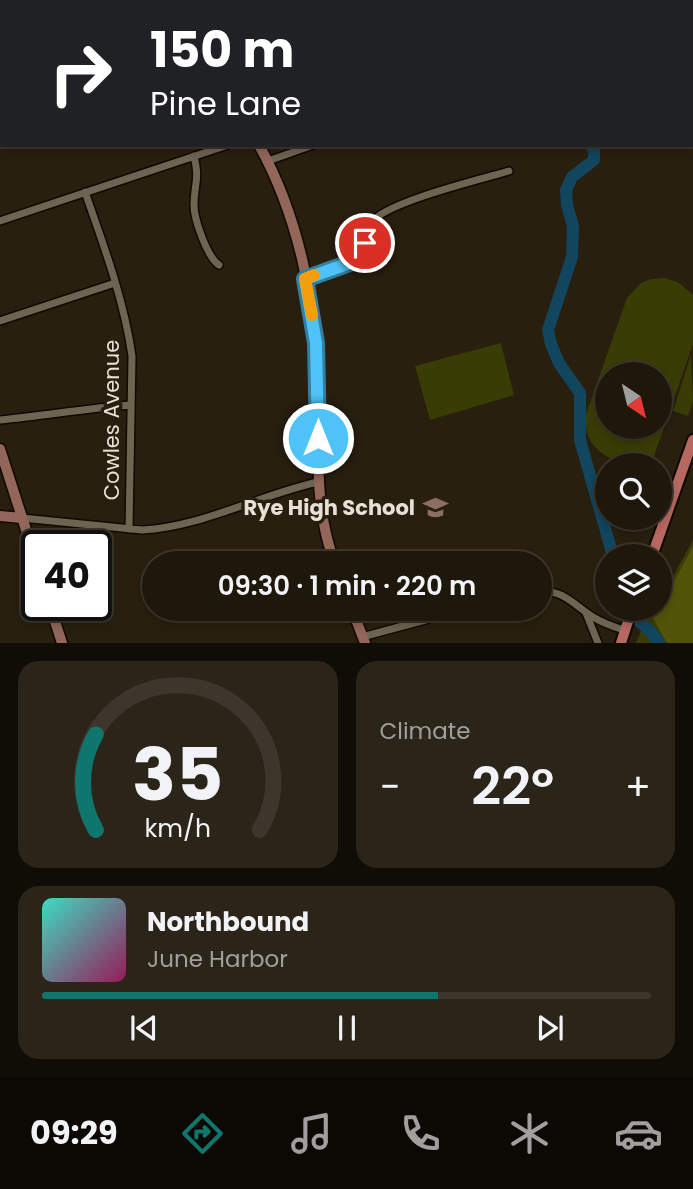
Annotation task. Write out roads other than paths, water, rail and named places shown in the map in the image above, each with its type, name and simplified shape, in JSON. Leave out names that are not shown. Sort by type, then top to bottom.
[{"type":"main road","points":[[656,544],[693,440]]},
{"type":"main road","points":[[621,643],[627,621]]},
{"type":"street","points":[[0,221],[222,147]]},
{"type":"street","points":[[260,147],[291,218],[311,307],[317,366],[318,482],[323,524],[331,551]]},
{"type":"street","points":[[268,161],[307,147]]},
{"type":"street","points":[[194,156],[199,174],[194,207],[198,226],[212,259],[219,265]]},
{"type":"street","points":[[305,279],[359,258],[372,223],[383,214],[410,201],[509,171]]},
{"type":"street","name":"Cowles Avenue","points":[[85,192],[115,283],[132,356],[129,529]]},
{"type":"street","points":[[0,321],[115,283]]},
{"type":"street","points":[[0,420],[82,408],[131,405]]},
{"type":"street","points":[[0,449],[26,530]]},
{"type":"street","points":[[0,516],[142,530],[175,527],[288,488],[318,482]]},
{"type":"street","points":[[552,592],[578,603],[601,622],[624,630]]},
{"type":"street","points":[[586,612],[598,643]]},
{"type":"street","points":[[55,621],[62,643]]},
{"type":"street","points":[[357,621],[364,640],[427,621]]},
{"type":"waterway","points":[[592,147],[594,160],[572,177],[566,190],[573,226],[572,257],[548,330],[559,363],[580,393],[580,440],[610,544]]},
{"type":"waterway","points":[[639,621],[659,643]]},
{"type":"place","name":"Rye High School","points":[[435,507]]}]
